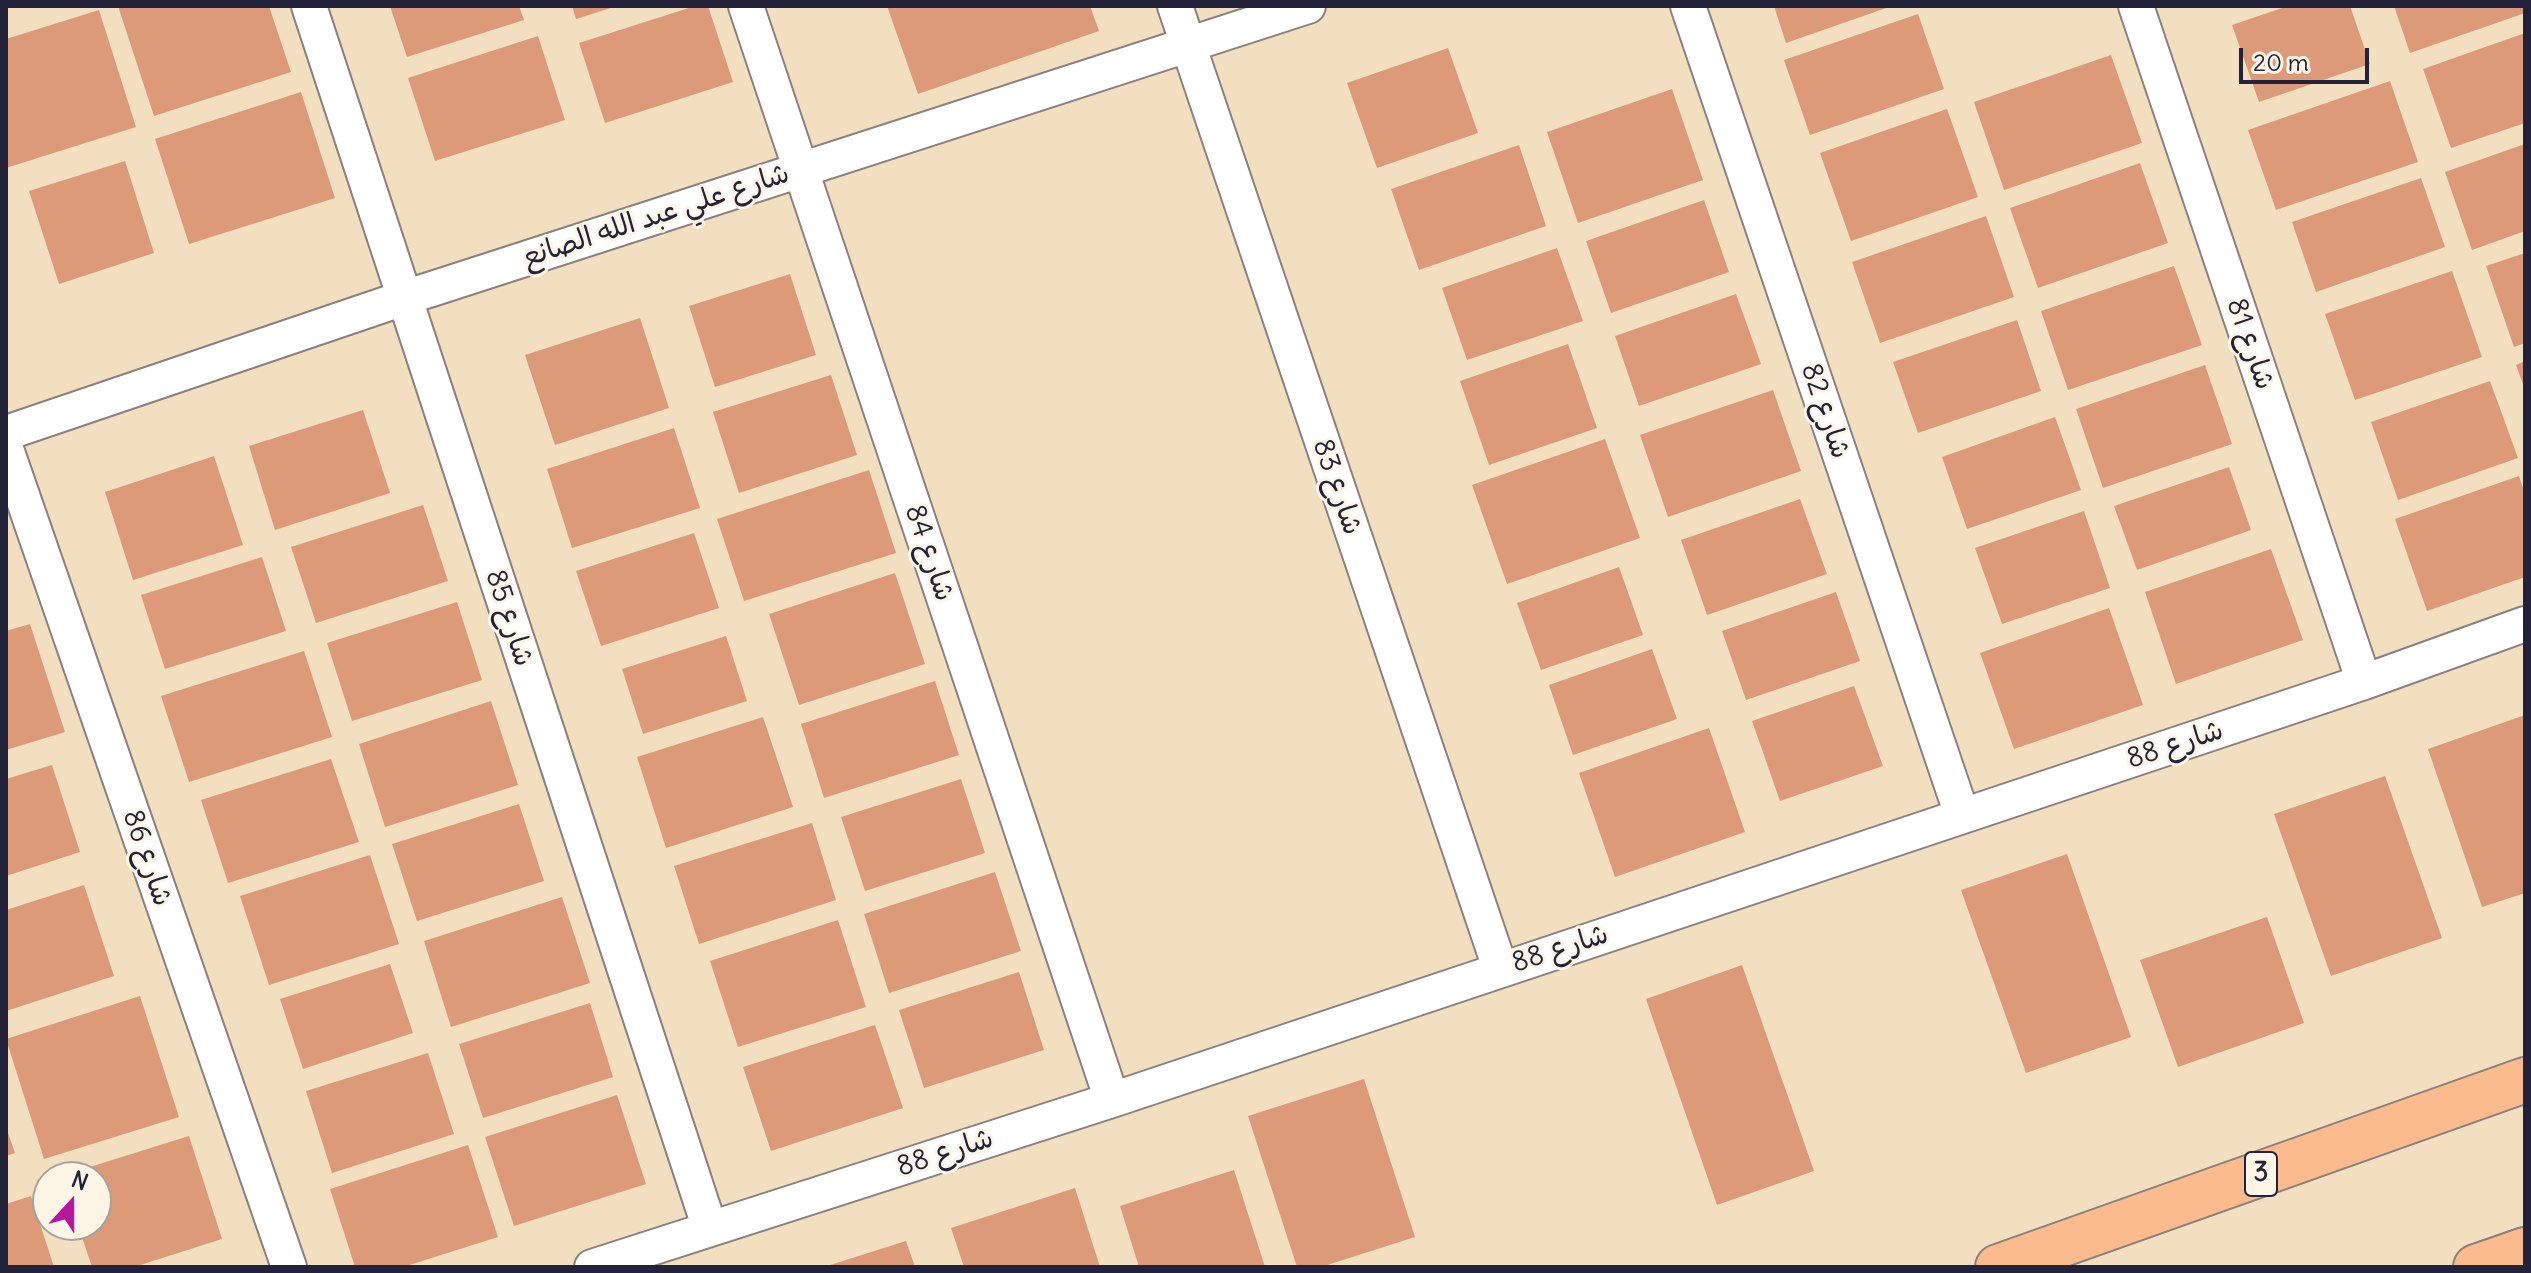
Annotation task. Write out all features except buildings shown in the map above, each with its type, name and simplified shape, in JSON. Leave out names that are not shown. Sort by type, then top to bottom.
[{"type":"main road","name":"3","points":[[1998,1267],[2525,1080]]},
{"type":"main road","points":[[2476,1267],[2525,1250]]},
{"type":"street","name":"شارع 85","points":[[309,6],[710,1229]]},
{"type":"street","name":"شارع 84","points":[[746,6],[1112,1100]]},
{"type":"street","name":"شارع 83","points":[[1175,6],[1500,968]]},
{"type":"street","name":"شارع علي عبد الله الصانع","points":[[6,433],[404,298],[1308,6]]},
{"type":"street","name":"شارع 82","points":[[1688,6],[1962,815]]},
{"type":"street","name":"شارع 81","points":[[2136,6],[2364,682]]},
{"type":"street","name":"شارع 86","points":[[6,449],[289,1267]]},
{"type":"street","name":"شارع 88","points":[[592,1267],[1112,1100],[2364,682],[2525,624]]}]
